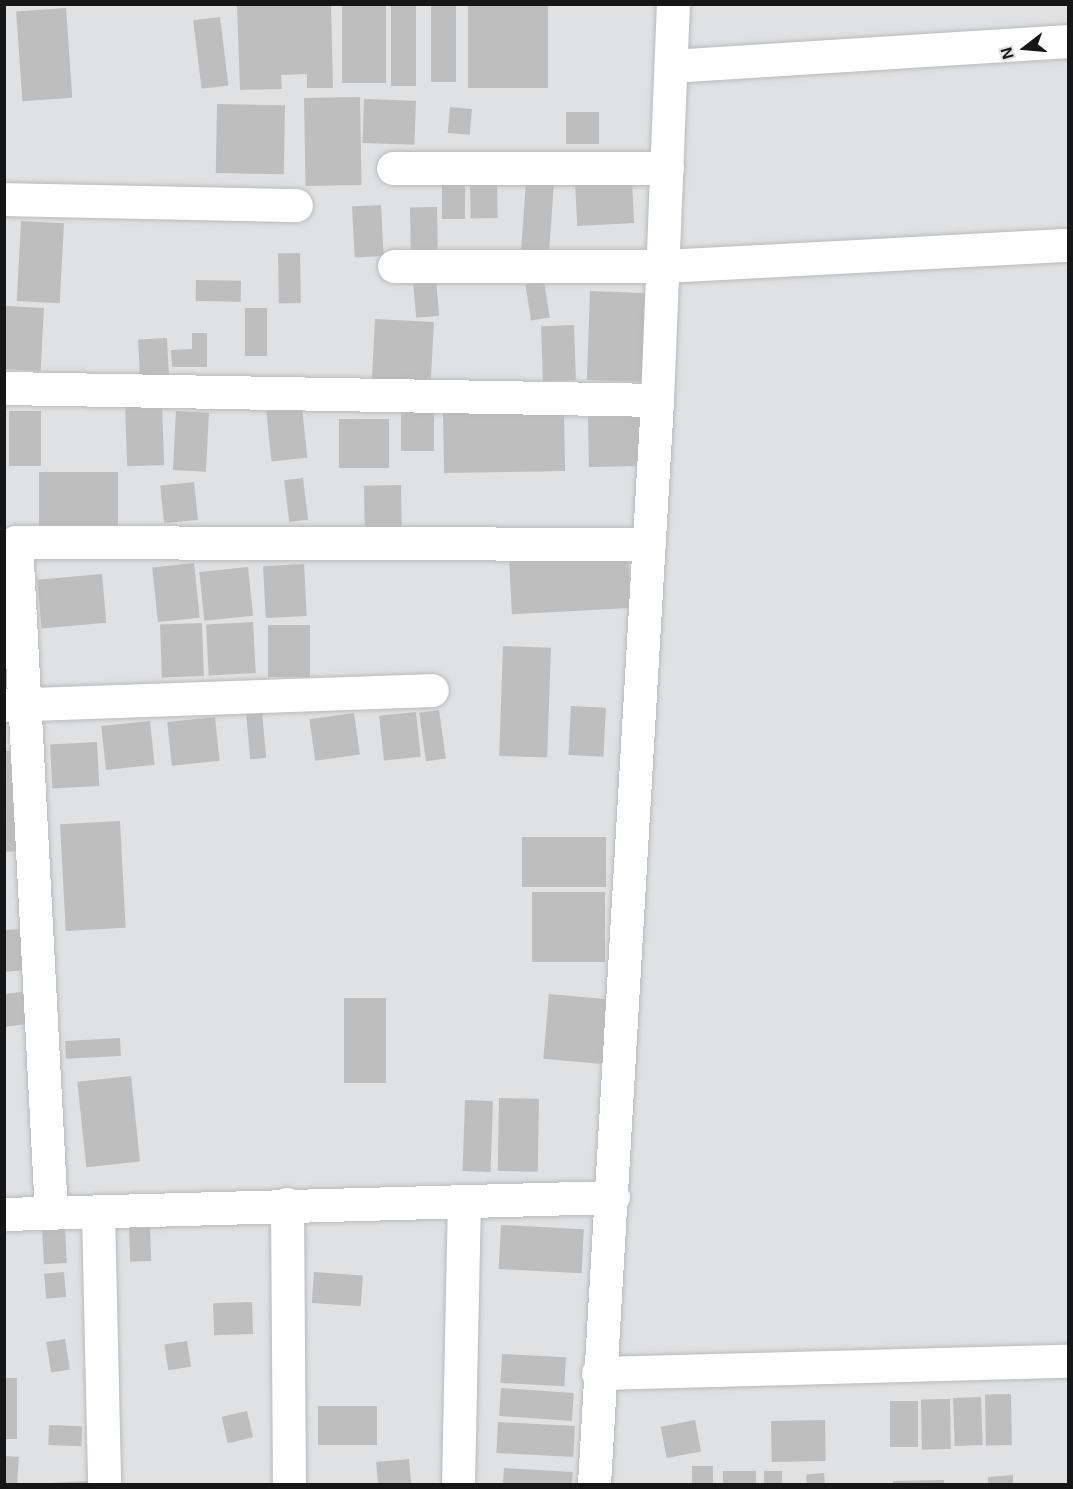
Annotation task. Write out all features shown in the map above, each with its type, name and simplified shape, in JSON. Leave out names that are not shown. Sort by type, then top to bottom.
[{"type":"street","points":[[594,1485],[598,1373],[613,1197],[650,544],[674,4]]},
{"type":"street","points":[[671,66],[1068,41]]},
{"type":"street","points":[[393,168],[667,168]]},
{"type":"street","points":[[4,199],[296,205]]},
{"type":"street","points":[[394,266],[663,266],[1068,245]]},
{"type":"street","points":[[4,388],[657,400]]},
{"type":"street","points":[[51,1213],[16,705],[10,543],[650,544]]},
{"type":"street","points":[[16,705],[432,690]]},
{"type":"street","points":[[4,1214],[287,1204],[613,1197]]},
{"type":"street","points":[[458,1485],[464,1201]]},
{"type":"street","points":[[287,1204],[289,1485]]},
{"type":"street","points":[[98,1212],[104,1485]]},
{"type":"street","points":[[598,1373],[1068,1361]]},
{"type":"building","points":[[331,4],[333,88],[307,88],[307,74],[281,75],[282,89],[240,90],[237,6]]},
{"type":"building","points":[[342,4],[386,4],[386,83],[342,83]]},
{"type":"building","points":[[391,4],[416,4],[416,86],[391,86]]},
{"type":"building","points":[[468,4],[548,4],[548,88],[468,88]]},
{"type":"building","points":[[431,5],[456,5],[456,82],[431,82]]},
{"type":"building","points":[[66,8],[72,98],[22,101],[16,11]]},
{"type":"building","points":[[220,17],[228,85],[202,89],[193,20]]},
{"type":"building","points":[[360,97],[362,185],[306,186],[304,98]]},
{"type":"building","points":[[364,99],[416,101],[414,145],[362,143]]},
{"type":"building","points":[[217,104],[285,105],[284,174],[216,173]]},
{"type":"building","points":[[450,107],[472,109],[470,135],[448,133]]},
{"type":"building","points":[[566,112],[599,112],[599,144],[566,144]]},
{"type":"building","points":[[442,177],[465,177],[465,219],[442,219]]},
{"type":"building","points":[[470,179],[497,179],[498,218],[471,218]]},
{"type":"building","points":[[526,181],[554,183],[548,261],[521,259]]},
{"type":"building","points":[[632,181],[634,223],[577,226],[575,184]]},
{"type":"building","points":[[381,205],[384,256],[355,257],[352,207]]},
{"type":"building","points":[[410,207],[437,207],[438,251],[411,251]]},
{"type":"building","points":[[21,221],[64,223],[60,303],[17,301]]},
{"type":"building","points":[[278,253],[300,253],[301,303],[279,303]]},
{"type":"building","points":[[196,280],[241,281],[241,302],[196,301]]},
{"type":"building","points":[[436,280],[439,316],[416,318],[413,282]]},
{"type":"building","points":[[544,281],[550,318],[531,321],[525,284]]},
{"type":"building","points":[[590,291],[651,293],[648,382],[587,380]]},
{"type":"building","points":[[6,306],[44,308],[41,371],[4,369]]},
{"type":"building","points":[[245,308],[267,308],[267,356],[245,356]]},
{"type":"building","points":[[375,319],[434,322],[431,386],[372,383]]},
{"type":"building","points":[[574,325],[576,380],[543,381],[541,326]]},
{"type":"building","points":[[192,333],[207,333],[207,367],[172,367],[171,350],[192,349]]},
{"type":"building","points":[[167,338],[169,375],[140,376],[138,340]]},
{"type":"building","points":[[162,404],[164,465],[127,466],[125,405]]},
{"type":"building","points":[[401,405],[434,405],[434,451],[401,451]]},
{"type":"building","points":[[302,407],[307,458],[272,461],[266,411]]},
{"type":"building","points":[[9,411],[41,411],[41,466],[9,466]]},
{"type":"building","points":[[176,411],[209,413],[206,472],[173,470]]},
{"type":"building","points":[[564,411],[565,471],[444,473],[443,413]]},
{"type":"building","points":[[643,414],[644,466],[589,467],[588,415]]},
{"type":"building","points":[[339,419],[389,419],[389,468],[339,468]]},
{"type":"building","points":[[39,472],[118,472],[118,528],[39,528]]},
{"type":"building","points":[[303,478],[308,520],[289,522],[284,480]]},
{"type":"building","points":[[194,482],[198,520],[164,523],[160,486]]},
{"type":"building","points":[[401,485],[402,529],[365,530],[364,486]]},
{"type":"building","points":[[628,555],[631,608],[512,614],[509,561]]},
{"type":"building","points":[[194,563],[200,618],[158,622],[152,567]]},
{"type":"building","points":[[304,564],[307,616],[266,618],[263,566]]},
{"type":"building","points":[[248,567],[253,616],[204,621],[199,572]]},
{"type":"building","points":[[102,574],[106,623],[42,628],[37,580]]},
{"type":"building","points":[[253,622],[256,673],[209,675],[206,624]]},
{"type":"building","points":[[202,623],[204,676],[162,677],[160,624]]},
{"type":"building","points":[[268,625],[310,625],[310,677],[268,677]]},
{"type":"building","points":[[503,646],[551,648],[547,758],[499,756]]},
{"type":"building","points":[[571,706],[606,708],[603,757],[568,755]]},
{"type":"building","points":[[439,710],[446,759],[426,761],[419,713]]},
{"type":"building","points":[[262,711],[266,758],[250,759],[246,712]]},
{"type":"building","points":[[416,712],[421,757],[384,761],[379,716]]},
{"type":"building","points":[[354,713],[360,755],[315,761],[309,719]]},
{"type":"building","points":[[215,717],[220,761],[172,766],[167,722]]},
{"type":"building","points":[[150,721],[155,765],[106,770],[101,726]]},
{"type":"building","points":[[97,742],[99,786],[52,788],[50,744]]},
{"type":"building","points":[[4,751],[10,751],[19,851],[4,852]]},
{"type":"building","points":[[120,821],[126,928],[66,931],[60,824]]},
{"type":"building","points":[[522,837],[606,837],[606,887],[522,887]]},
{"type":"building","points":[[532,892],[605,892],[605,962],[532,962]]},
{"type":"building","points":[[22,929],[26,970],[4,972],[4,930]]},
{"type":"building","points":[[29,991],[33,1023],[4,1027],[4,994]]},
{"type":"building","points":[[549,994],[608,999],[602,1064],[543,1059]]},
{"type":"building","points":[[344,998],[386,998],[386,1083],[344,1083]]},
{"type":"building","points":[[120,1038],[121,1056],[66,1059],[65,1041]]},
{"type":"building","points":[[131,1076],[140,1162],[86,1167],[77,1082]]},
{"type":"building","points":[[499,1098],[539,1099],[538,1172],[498,1171]]},
{"type":"building","points":[[465,1100],[493,1101],[491,1172],[463,1171]]},
{"type":"building","points":[[501,1225],[584,1229],[582,1273],[499,1269]]},
{"type":"building","points":[[150,1227],[151,1261],[130,1262],[129,1228]]},
{"type":"building","points":[[65,1228],[67,1263],[44,1264],[42,1229]]},
{"type":"building","points":[[64,1272],[66,1297],[46,1299],[44,1274]]},
{"type":"building","points":[[314,1272],[363,1275],[361,1306],[312,1303]]},
{"type":"building","points":[[252,1302],[253,1334],[214,1335],[213,1303]]},
{"type":"building","points":[[65,1339],[70,1370],[51,1373],[46,1342]]},
{"type":"building","points":[[187,1341],[191,1367],[168,1370],[164,1345]]},
{"type":"building","points":[[502,1354],[566,1357],[564,1386],[500,1383]]},
{"type":"building","points":[[4,1378],[17,1378],[17,1439],[4,1439]]},
{"type":"building","points":[[501,1388],[574,1393],[572,1421],[499,1416]]},
{"type":"building","points":[[985,1394],[1011,1394],[1012,1445],[986,1445]]},
{"type":"building","points":[[981,1397],[983,1445],[955,1446],[953,1398]]},
{"type":"building","points":[[950,1399],[951,1449],[922,1449],[921,1400]]},
{"type":"building","points":[[890,1401],[918,1401],[918,1447],[890,1447]]},
{"type":"building","points":[[318,1406],[377,1406],[377,1445],[318,1445]]},
{"type":"building","points":[[247,1411],[253,1437],[228,1443],[222,1417]]},
{"type":"building","points":[[695,1420],[701,1451],[667,1458],[661,1427]]},
{"type":"building","points":[[825,1420],[826,1461],[772,1462],[771,1421]]},
{"type":"building","points":[[498,1422],[575,1426],[573,1457],[496,1453]]},
{"type":"building","points":[[49,1425],[82,1426],[81,1446],[48,1445]]},
{"type":"building","points":[[4,1456],[19,1457],[17,1484],[4,1484]]},
{"type":"building","points":[[409,1459],[411,1484],[378,1484],[376,1462]]},
{"type":"building","points":[[692,1466],[713,1466],[713,1484],[692,1484]]},
{"type":"building","points":[[504,1468],[573,1472],[572,1484],[503,1484]]},
{"type":"building","points":[[723,1471],[756,1471],[756,1484],[723,1484]]},
{"type":"building","points":[[764,1471],[782,1471],[782,1484],[764,1484]]},
{"type":"building","points":[[824,1473],[825,1484],[807,1484],[806,1475]]},
{"type":"building","points":[[1013,1475],[1013,1484],[988,1484],[988,1477]]},
{"type":"building","points":[[944,1480],[944,1484],[893,1484],[893,1481]]},
{"type":"building","points":[[89,1481],[89,1484],[49,1484],[49,1483]]}]
